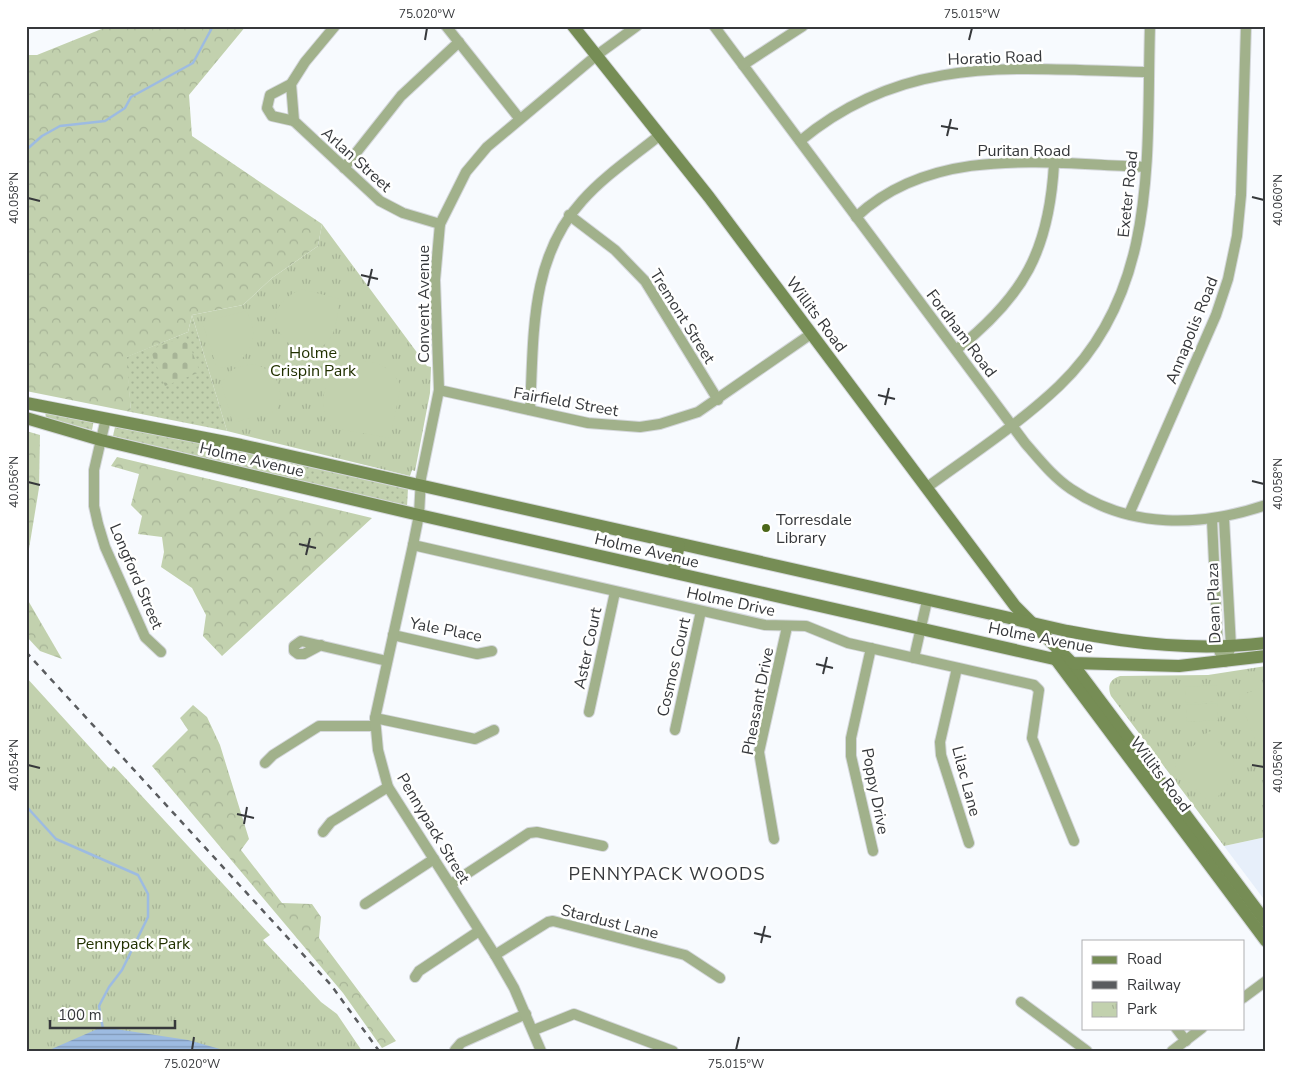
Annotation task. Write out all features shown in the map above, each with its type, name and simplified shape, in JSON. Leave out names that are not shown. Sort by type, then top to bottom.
[{"type":"main road","name":"Willits Road","points":[[573,26],[660,135],[1031,624],[1266,942]]},
{"type":"main road","name":"Holme Avenue","points":[[26,403],[173,430],[1031,624],[1132,643],[1176,648],[1224,647],[1266,643]]},
{"type":"main road","name":"Holme Avenue","points":[[26,418],[101,440],[419,515],[1072,663],[1157,666],[1225,662],[1266,656]]},
{"type":"main road","points":[[673,572],[679,545]]},
{"type":"main road","name":"Willits Road","points":[[1031,624],[1072,663],[1266,922]]},
{"type":"street","points":[[291,84],[270,95],[267,108],[272,116],[294,121],[290,101],[291,84],[305,62],[335,26]]},
{"type":"street","points":[[446,26],[519,118]]},
{"type":"street","name":"Convent Avenue","points":[[422,485],[440,390],[435,280],[440,224],[456,190],[471,166],[487,147],[519,118],[636,26]]},
{"type":"street","name":"Fordham Road","points":[[714,26],[1011,425],[1049,469],[1071,489],[1098,503],[1129,514],[1183,522],[1224,518],[1266,505]]},
{"type":"street","points":[[743,65],[803,26]]},
{"type":"street","name":"Exeter Road","points":[[926,488],[1011,425],[1060,385],[1082,360],[1122,294],[1136,250],[1143,211],[1150,26]]},
{"type":"street","name":"Annapolis Road","points":[[1129,514],[1216,315],[1228,279],[1241,195],[1246,26]]},
{"type":"street","points":[[344,168],[401,96],[459,42]]},
{"type":"street","name":"Horatio Road","points":[[800,141],[856,103],[881,92],[934,75],[992,70],[1149,72]]},
{"type":"street","name":"Arlan Street","points":[[294,121],[384,204],[403,213],[440,224]]},
{"type":"street","points":[[530,410],[537,293],[550,251],[570,215],[594,189],[660,135]]},
{"type":"street","name":"Puritan Road","points":[[856,217],[867,206],[892,190],[918,178],[940,171],[991,163],[1146,166]]},
{"type":"street","points":[[956,350],[999,313],[1027,274],[1042,239],[1049,213],[1054,164]]},
{"type":"street","name":"Tremont Street","points":[[570,215],[615,250],[645,281],[718,400]]},
{"type":"street","name":"Fairfield Street","points":[[440,390],[588,423],[640,426],[680,419],[698,412],[811,334]]},
{"type":"street","name":"Longford Street","points":[[106,418],[94,470],[93,488],[98,524],[145,637],[161,652]]},
{"type":"street","name":"Pennypack Street","points":[[422,485],[419,515],[375,722],[382,768],[388,787],[495,955],[534,1030],[541,1051]]},
{"type":"street","name":"Dean Plaza","points":[[1224,518],[1224,647]]},
{"type":"street","name":"Dean Plaza","points":[[1212,520],[1225,662]]},
{"type":"street","name":"Holme Drive","points":[[413,545],[765,625],[806,626],[848,643],[1034,685],[1039,690],[1032,738],[1074,841]]},
{"type":"street","name":"Aster Court","points":[[589,712],[615,592]]},
{"type":"street","points":[[914,658],[927,602]]},
{"type":"street","name":"Cosmos Court","points":[[675,730],[701,611]]},
{"type":"street","name":"Pheasant Drive","points":[[774,839],[759,752],[787,627]]},
{"type":"street","name":"Yale Place","points":[[393,634],[477,654],[492,651]]},
{"type":"street","points":[[320,645],[387,661]]},
{"type":"street","name":"Poppy Drive","points":[[871,648],[851,738],[851,756],[873,851]]},
{"type":"street","name":"Lilac Lane","points":[[957,668],[940,742],[941,754],[969,843]]},
{"type":"street","points":[[265,763],[274,755],[319,726],[375,722],[475,739],[494,730]]},
{"type":"street","points":[[322,832],[331,822],[388,787]]},
{"type":"street","points":[[451,884],[532,832],[603,846]]},
{"type":"street","points":[[366,904],[434,859]]},
{"type":"street","name":"Stardust Lane","points":[[495,955],[548,922],[553,921],[685,955],[720,978]]},
{"type":"street","points":[[415,977],[419,971],[479,931]]},
{"type":"street","points":[[1244,997],[1266,981]]},
{"type":"street","points":[[1021,1002],[1087,1051]]},
{"type":"street","points":[[455,1050],[461,1043],[526,1014]]},
{"type":"street","points":[[534,1030],[574,1014],[673,1051]]},
{"type":"street","points":[[1178,1030],[1186,1041]]},
{"type":"street","points":[[1172,1051],[1200,1030]]},
{"type":"shaded area","points":[[1266,837],[1266,902],[1224,846]]},
{"type":"green space","points":[[109,26],[246,26],[189,95],[192,136],[322,224],[318,246],[272,278],[243,305],[192,315],[188,332],[127,357],[131,412],[26,391],[26,55],[37,55]]},
{"type":"green space","name":"Holme Crispin Park","points":[[322,224],[427,366],[431,367],[430,393],[415,471],[412,470],[410,476],[227,431],[192,315],[243,305],[272,278],[318,246]]},
{"type":"green space","points":[[301,289],[340,299],[333,333],[324,345],[311,349],[297,347],[286,339],[278,328],[276,315],[283,302]]},
{"type":"green space","points":[[246,311],[253,330],[250,348],[237,362],[217,368],[202,322]]},
{"type":"green space","points":[[192,315],[227,431],[131,412],[126,357],[188,332]]},
{"type":"green space","points":[[186,336],[200,372],[165,386],[150,350]]},
{"type":"green space","points":[[358,361],[372,362],[384,366],[393,374],[401,386],[390,438],[332,428],[326,418],[323,397],[331,378],[347,365]]},
{"type":"green space","points":[[251,364],[267,370],[277,380],[280,395],[279,403],[276,411],[233,423],[221,383],[233,369]]},
{"type":"green space","points":[[45,411],[94,420],[92,430],[46,418]]},
{"type":"green space","points":[[115,427],[152,434],[177,435],[408,488],[407,507],[113,436]]},
{"type":"green space","points":[[26,431],[40,435],[39,488],[26,567]]},
{"type":"green space","points":[[117,457],[372,518],[222,656],[203,636],[206,615],[192,588],[161,567],[164,552],[162,537],[138,534],[142,516],[131,505],[139,474],[111,466]]},
{"type":"green space","points":[[26,597],[62,659],[40,651],[26,636]]},
{"type":"green space","points":[[1266,666],[1266,837],[1224,846],[1111,696],[1109,686],[1114,679],[1120,676],[1208,675]]},
{"type":"green space","name":"Pennypack Park","points":[[26,677],[108,767],[111,769],[113,766],[116,768],[270,935],[263,940],[321,1002],[337,1014],[362,1051],[26,1051]]},
{"type":"green space","points":[[1216,685],[1218,701],[1186,703],[1185,687]]},
{"type":"green space","points":[[1266,685],[1265,764],[1239,700],[1240,694],[1243,695]]},
{"type":"green space","points":[[1217,703],[1218,720],[1187,722],[1186,705]]},
{"type":"green space","points":[[193,705],[207,717],[220,745],[249,839],[241,850],[282,903],[312,904],[321,917],[319,938],[396,1041],[382,1048],[343,993],[152,766],[188,730],[180,718]]},
{"type":"green space","points":[[1209,731],[1234,759],[1233,773],[1228,784],[1211,803],[1175,769],[1176,763]]},
{"type":"water","points":[[102,1027],[188,1040],[227,1051],[47,1051]]},
{"type":"waterway","points":[[26,150],[42,136],[60,126],[105,121],[125,108],[131,97],[193,63],[213,26]]},
{"type":"waterway","points":[[26,806],[56,839],[138,875],[148,894],[148,917],[122,970],[109,987],[99,1006],[103,1029]]},
{"type":"railway","points":[[26,652],[331,985],[379,1051]]},
{"type":"place","name":"Torresdale Library","points":[[766,528]]},
{"type":"district","name":"PENNYPACK WOODS","points":[[667,874]]}]
